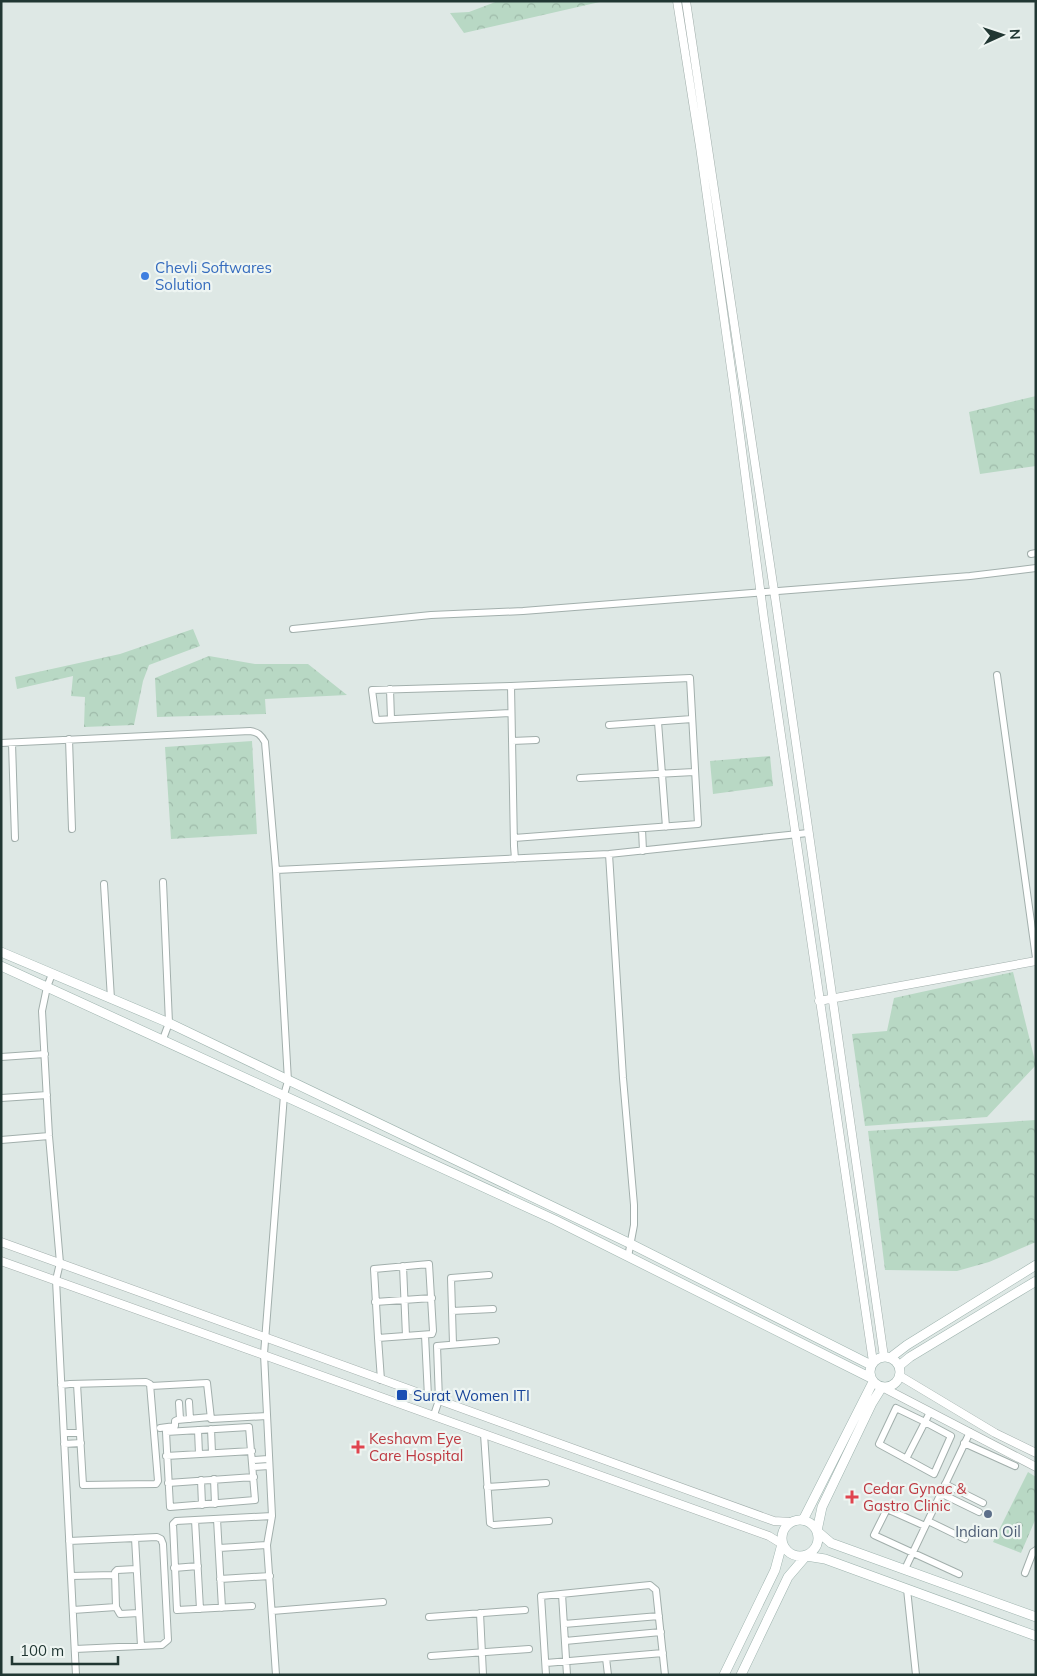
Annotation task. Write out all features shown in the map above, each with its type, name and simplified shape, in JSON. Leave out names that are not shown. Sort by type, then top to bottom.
[{"type":"main road","points":[[1,952],[169,1024],[630,1244],[872,1364]]},
{"type":"main road","points":[[1,966],[555,1220],[872,1380],[882,1387],[894,1385],[900,1376],[899,1366],[887,1357]]},
{"type":"main road","points":[[802,1520],[872,1380],[870,1371],[872,1364],[879,1358],[887,1357],[1036,1265]]},
{"type":"main road","points":[[899,1366],[1036,1281]]},
{"type":"main road","points":[[741,1675],[788,1577],[818,1543],[817,1530],[822,1507],[872,1402],[882,1387]]},
{"type":"main road","points":[[724,1675],[775,1570],[783,1532],[790,1522],[802,1520],[813,1525],[831,1543],[1036,1617]]},
{"type":"main road","points":[[782,1544],[794,1556],[825,1559],[1036,1636]]},
{"type":"street","points":[[677,1],[736,397],[795,835],[872,1364]]},
{"type":"street","points":[[686,1],[746,395],[832,998],[887,1357]]},
{"type":"street","points":[[293,629],[431,615],[523,611],[970,576],[1036,568]]},
{"type":"street","points":[[819,1001],[1036,959],[997,674]]},
{"type":"street","points":[[511,713],[376,720],[372,690],[690,678],[698,824],[514,838]]},
{"type":"street","points":[[511,686],[514,859]]},
{"type":"street","points":[[390,689],[391,719]]},
{"type":"street","points":[[609,726],[692,719]]},
{"type":"street","points":[[658,722],[666,827]]},
{"type":"street","points":[[1,743],[198,732],[250,731],[261,735],[265,742],[276,870],[288,1081],[284,1095],[264,1354],[272,1516],[268,1545],[276,1675]]},
{"type":"street","points":[[69,739],[72,829]]},
{"type":"street","points":[[512,741],[536,740]]},
{"type":"street","points":[[12,743],[15,838]]},
{"type":"street","points":[[580,778],[694,772]]},
{"type":"street","points":[[642,829],[643,851]]},
{"type":"street","points":[[276,870],[609,854],[808,834]]},
{"type":"street","points":[[609,854],[623,1078],[634,1205],[634,1225],[628,1257]]},
{"type":"street","points":[[163,882],[169,1024],[163,1040]]},
{"type":"street","points":[[104,884],[111,998]]},
{"type":"street","points":[[52,974],[42,1011],[49,1136],[60,1263],[56,1280],[76,1675]]},
{"type":"street","points":[[1,1057],[45,1054]]},
{"type":"street","points":[[1,1098],[47,1095]]},
{"type":"street","points":[[1,1140],[49,1136]]},
{"type":"street","points":[[1,1242],[774,1521],[790,1522]]},
{"type":"street","points":[[1,1261],[323,1374],[769,1536],[782,1544]]},
{"type":"street","points":[[378,1338],[432,1334],[432,1298],[429,1264],[374,1269],[375,1302],[381,1380]]},
{"type":"street","points":[[403,1266],[406,1336]]},
{"type":"street","points":[[453,1344],[451,1278],[490,1275]]},
{"type":"street","points":[[375,1302],[432,1298]]},
{"type":"street","points":[[452,1310],[493,1309]]},
{"type":"street","points":[[426,1335],[428,1396]]},
{"type":"street","points":[[434,1415],[439,1400],[437,1347],[440,1345],[496,1341]]},
{"type":"street","points":[[323,1374],[328,1360]]},
{"type":"street","points":[[900,1376],[995,1433],[1036,1453]]},
{"type":"street","points":[[61,1385],[146,1382],[151,1386],[207,1383],[210,1417]]},
{"type":"street","points":[[77,1384],[84,1485],[156,1484],[158,1480],[151,1386]]},
{"type":"street","points":[[882,1387],[1036,1467]]},
{"type":"street","points":[[189,1402],[190,1419]]},
{"type":"street","points":[[179,1403],[180,1419]]},
{"type":"street","points":[[896,1408],[925,1422],[951,1436],[934,1474],[879,1444],[896,1408]]},
{"type":"street","points":[[906,1459],[930,1412]]},
{"type":"street","points":[[160,1428],[175,1426],[176,1420],[180,1419],[210,1417],[212,1420],[266,1416]]},
{"type":"street","points":[[249,1427],[254,1477],[254,1500],[170,1507],[166,1432],[211,1429],[249,1427]]},
{"type":"street","points":[[211,1429],[212,1454]]},
{"type":"street","points":[[198,1430],[200,1454]]},
{"type":"street","points":[[904,1570],[970,1432]]},
{"type":"street","points":[[64,1433],[80,1433]]},
{"type":"street","points":[[484,1434],[489,1521],[492,1525],[549,1521]]},
{"type":"street","points":[[64,1444],[80,1443]]},
{"type":"street","points":[[964,1443],[1015,1466]]},
{"type":"street","points":[[166,1456],[252,1451]]},
{"type":"street","points":[[253,1463],[269,1462]]},
{"type":"street","points":[[168,1483],[254,1477]]},
{"type":"street","points":[[214,1479],[215,1504]]},
{"type":"street","points":[[201,1480],[202,1505]]},
{"type":"street","points":[[488,1487],[546,1482]]},
{"type":"street","points":[[945,1484],[983,1503]]},
{"type":"street","points":[[940,1493],[978,1512]]},
{"type":"street","points":[[959,1574],[874,1535],[888,1509],[965,1539]]},
{"type":"street","points":[[252,1606],[179,1611],[176,1609],[173,1524],[176,1521],[272,1516]]},
{"type":"street","points":[[217,1519],[222,1608]]},
{"type":"street","points":[[195,1520],[200,1609]]},
{"type":"street","points":[[69,1541],[157,1537],[161,1539],[163,1544],[168,1640],[162,1644],[75,1649]]},
{"type":"street","points":[[135,1538],[141,1646]]},
{"type":"street","points":[[219,1548],[268,1545]]},
{"type":"street","points":[[1025,1573],[1033,1552],[1036,1550]]},
{"type":"street","points":[[174,1568],[198,1566]]},
{"type":"street","points":[[71,1576],[114,1574],[117,1570],[136,1569]]},
{"type":"street","points":[[114,1574],[117,1612],[120,1614],[139,1613]]},
{"type":"street","points":[[220,1579],[270,1576]]},
{"type":"street","points":[[546,1675],[541,1596],[650,1585],[656,1590],[665,1675]]},
{"type":"street","points":[[907,1589],[916,1675]]},
{"type":"street","points":[[562,1594],[567,1675]]},
{"type":"street","points":[[272,1611],[383,1602]]},
{"type":"street","points":[[73,1610],[116,1607]]},
{"type":"street","points":[[429,1617],[525,1610]]},
{"type":"street","points":[[480,1613],[484,1675]]},
{"type":"street","points":[[564,1624],[659,1616]]},
{"type":"street","points":[[565,1641],[661,1632]]},
{"type":"street","points":[[431,1656],[529,1649]]},
{"type":"street","points":[[546,1663],[663,1653]]},
{"type":"street","points":[[606,1658],[608,1675]]},
{"type":"green space","points":[[498,1],[604,1],[464,33],[450,13],[469,12]]},
{"type":"green space","points":[[1036,396],[1036,466],[980,474],[969,412]]},
{"type":"green space","points":[[193,629],[200,646],[149,665],[143,681],[134,725],[84,727],[85,697],[71,696],[73,676],[17,689],[15,677],[120,654]]},
{"type":"green space","points":[[209,656],[255,664],[308,664],[347,695],[265,699],[266,714],[157,717],[155,678]]},
{"type":"green space","points":[[252,741],[257,834],[171,839],[165,747]]},
{"type":"green space","points":[[770,756],[773,786],[713,794],[710,761]]},
{"type":"green space","points":[[1013,972],[1036,1065],[987,1117],[865,1126],[852,1034],[887,1031],[894,998]]},
{"type":"green space","points":[[1036,1120],[1036,1242],[989,1262],[957,1271],[885,1270],[868,1131]]},
{"type":"green space","points":[[1028,1472],[1036,1477],[1036,1518],[1021,1553],[993,1542]]},
{"type":"place","name":"Chevli Softwares Solution","points":[[145,276]]},
{"type":"place","name":"Surat Women ITI","points":[[402,1395]]},
{"type":"place","name":"Keshavm Eye Care Hospital","points":[[358,1447]]},
{"type":"place","name":"Cedar Gynac & Gastro Clinic","points":[[852,1497]]},
{"type":"place","name":"Indian Oil","points":[[988,1514]]}]
